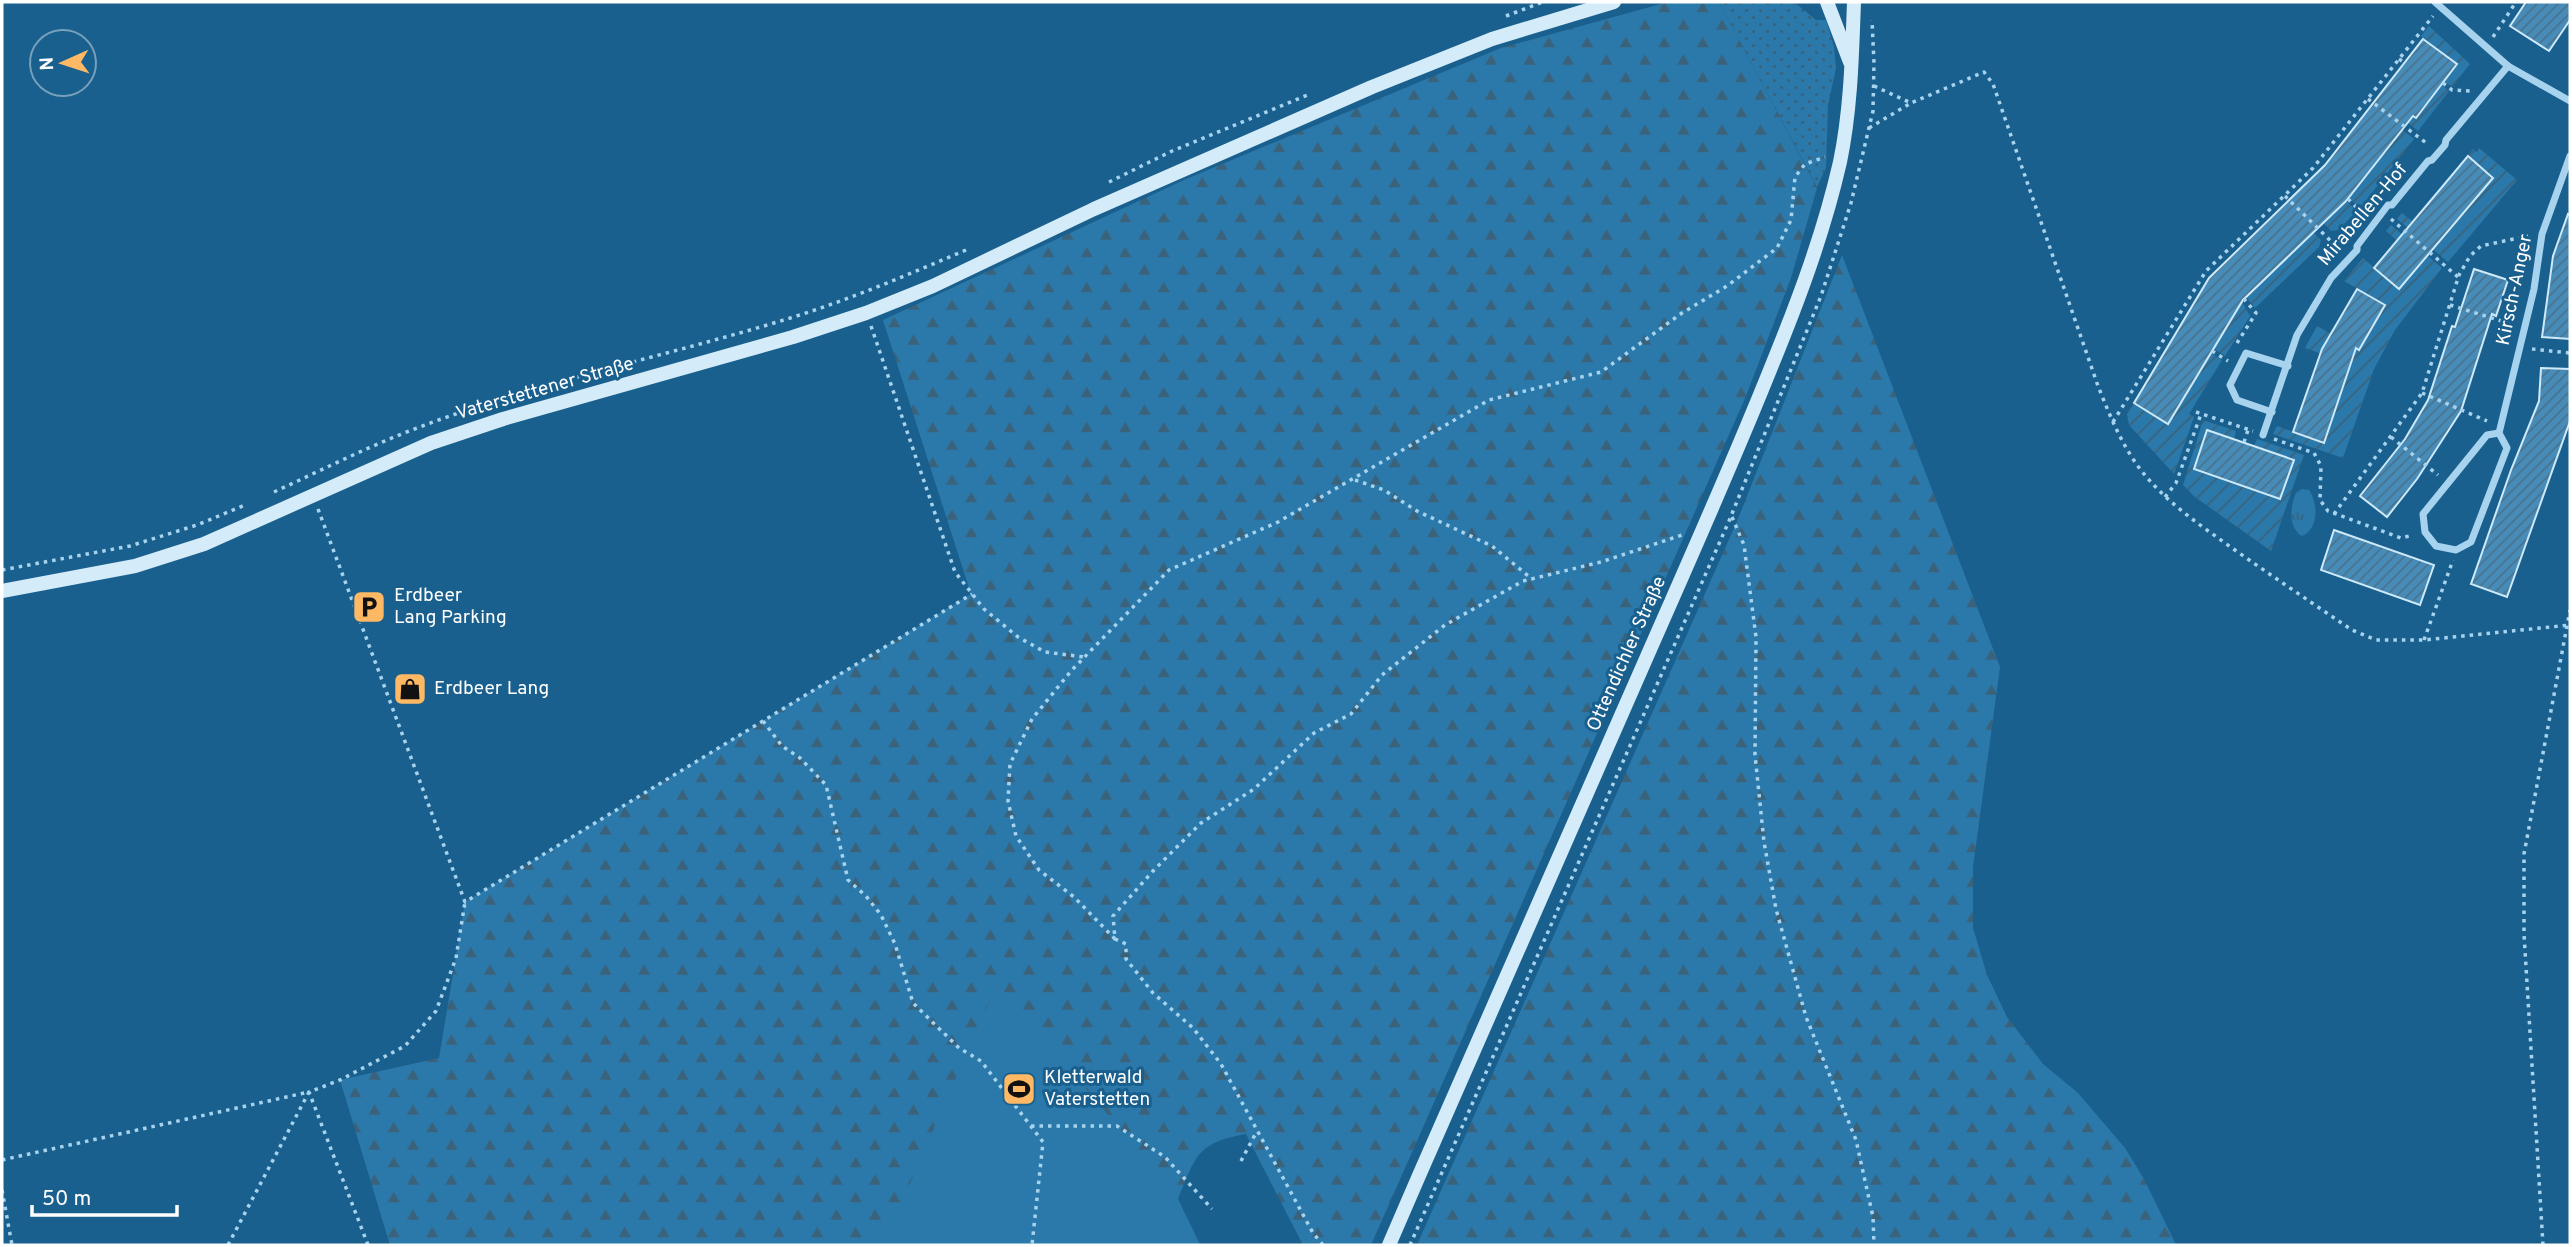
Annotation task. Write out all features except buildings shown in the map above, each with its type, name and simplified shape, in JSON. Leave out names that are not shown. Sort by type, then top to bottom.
[{"type":"street","name":"Vaterstettener Straße","points":[[2,591],[135,566],[158,559],[204,544],[431,443],[503,419],[793,337],[866,313],[933,286],[1094,209],[1480,43],[1614,2]]},
{"type":"street","name":"Ottendichler Straße","points":[[1826,2],[1850,63]]},
{"type":"street","name":"Ottendichler Straße","points":[[1389,1245],[1718,495],[1802,290],[1829,203],[1848,117],[1854,2]]},
{"type":"street","points":[[2437,4],[2508,66],[2570,101]]},
{"type":"street","name":"Mirabellen-Hof","points":[[2263,435],[2297,335],[2330,278],[2357,250],[2357,246],[2388,205],[2392,205],[2428,161],[2439,153],[2446,140],[2508,66]]},
{"type":"street","name":"Kirsch-Anger","points":[[2456,550],[2471,542],[2507,448],[2500,429],[2534,289],[2542,234],[2570,156]]},
{"type":"street","points":[[2272,412],[2236,400],[2230,385],[2246,353],[2288,366]]},
{"type":"street","points":[[2456,550],[2436,546],[2425,532],[2423,514],[2487,435],[2500,429]]},
{"type":"path","points":[[1499,18],[1543,2]]},
{"type":"path","points":[[2484,46],[2516,2]]},
{"type":"path","points":[[2113,422],[2211,266],[2314,169],[2437,4]]},
{"type":"path","points":[[1872,18],[1874,63]]},
{"type":"path","points":[[2399,58],[2405,63]]},
{"type":"path","points":[[1869,128],[1911,103],[1984,72],[1993,84],[2093,373],[2113,422],[2133,458],[2165,497],[2251,561],[2352,631],[2376,640],[2424,640],[2569,625]]},
{"type":"path","points":[[2443,83],[2452,90],[2477,92],[2484,96]]},
{"type":"path","points":[[1874,86],[1911,103]]},
{"type":"path","points":[[1101,186],[1172,151],[1314,92]]},
{"type":"path","points":[[2368,98],[2439,153]]},
{"type":"path","points":[[1323,1245],[1313,1233],[1221,1065],[1193,1028],[1153,993],[1126,959],[1126,944],[1115,939],[1074,897],[1040,870],[1016,836],[1008,801],[1010,764],[1032,719],[1084,657],[1169,570],[1278,522],[1355,480],[1489,400],[1601,372],[1682,313],[1727,286],[1777,248],[1791,220],[1795,177],[1805,164],[1827,156]]},
{"type":"path","points":[[2285,196],[2334,244]]},
{"type":"path","points":[[2348,200],[2374,226]]},
{"type":"path","points":[[2383,212],[2458,277]]},
{"type":"path","points":[[2255,224],[2260,228]]},
{"type":"path","points":[[2334,514],[2422,393],[2458,277],[2470,256],[2480,246],[2542,234]]},
{"type":"path","points":[[270,494],[360,451],[425,425],[496,402],[788,319],[862,294],[972,247]]},
{"type":"path","points":[[2211,266],[2216,271]]},
{"type":"path","points":[[2234,348],[2256,313],[2244,299]]},
{"type":"path","points":[[2450,305],[2525,328]]},
{"type":"path","points":[[866,313],[955,572],[984,609],[1010,630],[1045,652],[1084,657]]},
{"type":"path","points":[[2177,318],[2183,321]]},
{"type":"path","points":[[2520,347],[2570,353]]},
{"type":"path","points":[[2212,351],[2227,360]]},
{"type":"path","points":[[2139,380],[2146,384]]},
{"type":"path","points":[[2422,393],[2500,429]]},
{"type":"path","points":[[2165,497],[2176,483],[2198,413],[2314,453],[2321,466],[2320,500],[2328,511],[2401,538]]},
{"type":"path","points":[[2244,442],[2248,430]]},
{"type":"path","points":[[2390,437],[2448,483]]},
{"type":"path","points":[[1355,480],[1384,490],[1417,511],[1492,546],[1532,579]]},
{"type":"path","points":[[1718,495],[1731,515],[1744,545],[1756,637],[1755,755],[1776,909],[1806,1017],[1856,1140],[1873,1217],[1874,1245]]},
{"type":"path","points":[[2,570],[130,546],[197,525],[247,505]]},
{"type":"path","points":[[2,1160],[309,1092],[340,1080],[405,1046],[436,1011],[456,958],[465,902],[317,505]]},
{"type":"path","points":[[1115,939],[1113,916],[1201,823],[1254,789],[1314,733],[1351,714],[1382,675],[1445,625],[1524,581],[1601,562],[1703,527]]},
{"type":"path","points":[[2424,640],[2456,550]]},
{"type":"path","points":[[465,902],[972,594]]},
{"type":"path","points":[[2543,1245],[2524,934],[2523,875],[2531,808],[2570,610]]},
{"type":"path","points":[[763,721],[782,747],[800,758],[826,785],[848,880],[866,896],[881,915],[895,944],[913,1003],[960,1048],[981,1061],[1043,1142],[1032,1245]]},
{"type":"path","points":[[228,1245],[309,1092]]},
{"type":"path","points":[[309,1092],[368,1245]]},
{"type":"path","points":[[1031,1126],[1117,1126],[1165,1157],[1212,1209]]},
{"type":"path","points":[[1241,1161],[1257,1131]]},
{"type":"path","points":[[2,1190],[12,1245]]},
{"type":"green space","points":[[1668,2],[1719,2],[1817,188],[1791,278],[1746,396],[1371,1245],[1303,1245],[1246,1134],[1207,1147],[1194,1162],[1184,1184],[1178,1199],[1200,1245],[390,1245],[340,1080],[439,1058],[465,902],[971,594],[883,320],[1184,180],[1501,48]]},
{"type":"green space","points":[[1719,2],[1794,2],[1816,20],[1826,20],[1834,47],[1836,68],[1828,105],[1826,168],[1817,187]]},
{"type":"green space","points":[[2429,26],[2470,64],[2452,87],[2444,81],[2456,64],[2421,36]]},
{"type":"green space","points":[[2442,85],[2449,91],[2418,131],[2401,117],[2383,92],[2416,118]]},
{"type":"green space","points":[[2395,124],[2414,139],[2360,208],[2349,198],[2397,137]]},
{"type":"green space","points":[[2479,148],[2517,180],[2448,262],[2397,219],[2402,213],[2439,243],[2493,178],[2468,156],[2473,149],[2477,152]]},
{"type":"green space","points":[[2346,201],[2357,211],[2338,230],[2331,231],[2320,219],[2315,205],[2328,219]]},
{"type":"green space","points":[[2391,225],[2442,268],[2395,330],[2374,369],[2343,458],[2273,434],[2277,426],[2324,443],[2351,364],[2305,348],[2317,326],[2360,350],[2385,305],[2344,281],[2363,258],[2399,289],[2421,262],[2386,231]]},
{"type":"green space","points":[[2310,229],[2321,240],[2319,247],[2255,308],[2246,297]]},
{"type":"green space","points":[[1842,255],[2000,667],[1973,867],[1973,928],[1987,975],[2007,1017],[2043,1064],[2078,1093],[2125,1148],[2144,1179],[2176,1245],[1417,1245],[1738,519]]},
{"type":"green space","points":[[2242,302],[2250,316],[2225,356],[2213,348]]},
{"type":"green space","points":[[2211,353],[2222,360],[2189,414],[2194,417],[2174,474],[2129,425],[2127,414],[2134,403],[2168,424]]},
{"type":"green space","points":[[2203,420],[2236,431],[2234,439],[2207,430],[2194,469],[2280,499],[2294,460],[2254,446],[2257,439],[2304,455],[2271,551],[2195,497],[2183,485]]},
{"type":"green space","points":[[2302,489],[2309,490],[2312,495],[2315,515],[2312,528],[2302,536],[2292,523],[2292,504],[2296,493]]},
{"type":"green space","name":"Kletterwald Vaterstetten","points":[[992,995],[1055,1051],[1178,1199],[1200,1245],[883,1245]]},
{"type":"place","name":"Erdbeer Lang Parking","points":[[369,607]]},
{"type":"place","name":"Erdbeer Lang","points":[[410,689]]},
{"type":"place","name":"Kletterwald Vaterstetten","points":[[1019,1089]]}]
